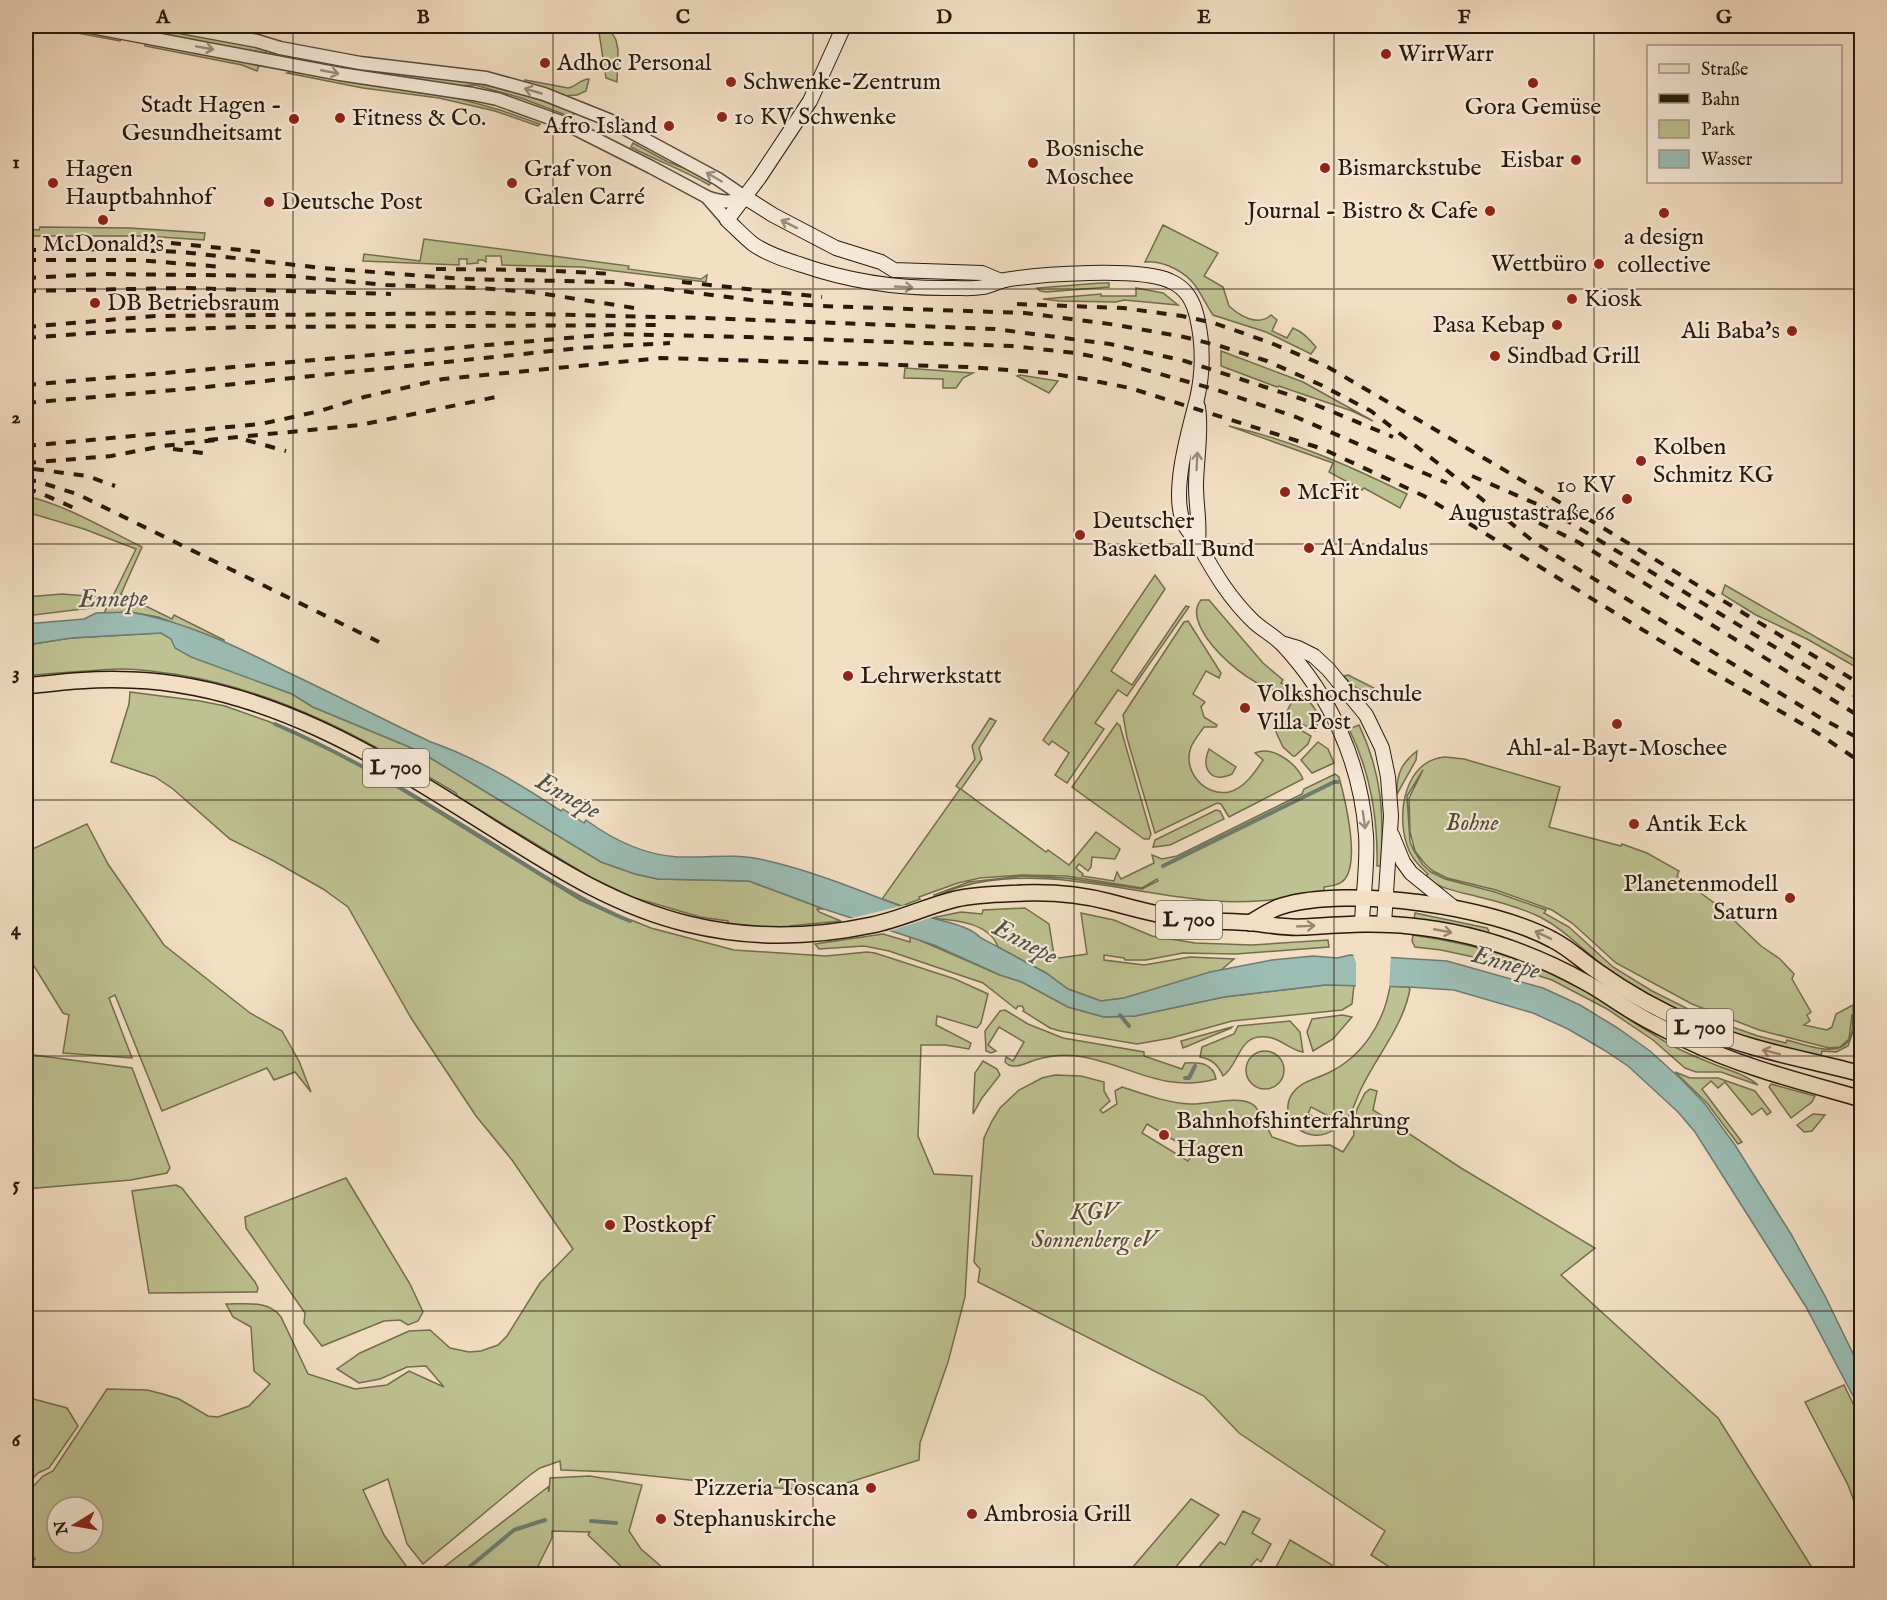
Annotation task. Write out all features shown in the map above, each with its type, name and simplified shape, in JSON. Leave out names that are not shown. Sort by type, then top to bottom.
[{"type":"main road","points":[[727,220],[743,196],[759,178],[810,101],[844,26]]},
{"type":"main road","name":"L 700","points":[[743,196],[772,215],[836,248],[882,262],[894,270],[982,273],[1001,280]]},
{"type":"main road","name":"L 700","points":[[727,220],[755,246],[785,260],[846,278],[890,286],[984,287],[1001,280],[1062,274],[1125,273],[1156,276],[1183,288],[1190,297],[1200,330],[1201,359],[1197,399],[1199,413],[1196,484],[1197,542],[1224,589],[1254,622],[1281,643],[1318,690],[1342,733],[1360,791],[1366,835],[1363,899],[1331,899],[1294,904],[1280,907],[1250,923]]},
{"type":"main road","name":"L 700","points":[[1281,643],[1314,656],[1328,669],[1366,716],[1382,748],[1388,777],[1391,833],[1387,856],[1385,900],[1453,907],[1493,916],[1553,940],[1633,994],[1700,1028],[1763,1051],[1858,1073]]},
{"type":"main road","name":"L 700","points":[[26,686],[135,680],[195,687],[233,696],[300,720],[392,765],[586,885],[630,906],[709,929],[772,936],[823,933],[873,925],[961,898],[1035,893],[1095,899],[1180,919],[1279,927],[1362,924]]},
{"type":"main road","name":"L 700","points":[[1391,833],[1403,862],[1411,873],[1453,907]]},
{"type":"main road","points":[[1363,899],[1385,900],[1384,924],[1362,924],[1363,899]]},
{"type":"main road","name":"L 700","points":[[1384,924],[1457,933],[1522,952],[1571,974],[1638,1015],[1706,1049],[1784,1077],[1857,1097]]},
{"type":"street","name":"L 700","points":[[86,26],[340,74],[473,94],[537,112],[564,123],[707,197],[721,202],[733,202],[743,196],[718,178],[634,133],[588,111],[544,94],[486,78],[360,63],[176,26]]},
{"type":"street","name":"L 700","points":[[707,197],[727,220]]},
{"type":"green space","points":[[40,26],[54,26],[121,39],[120,41]]},
{"type":"green space","points":[[149,26],[266,49],[266,54],[148,31]]},
{"type":"green space","points":[[598,26],[608,26],[616,40],[617,82],[606,78]]},
{"type":"green space","points":[[145,43],[259,65],[257,71],[242,65],[145,46]]},
{"type":"green space","points":[[292,71],[457,98],[540,124],[538,126],[495,111],[439,98],[363,88],[287,73]]},
{"type":"green space","points":[[398,74],[452,79],[488,86],[539,100],[574,114],[571,117],[521,98],[475,85],[456,86],[399,77]]},
{"type":"green space","points":[[589,79],[586,91],[577,95],[564,96],[525,82],[525,80],[568,88]]},
{"type":"green space","points":[[633,143],[711,183],[709,185],[631,147]]},
{"type":"green space","points":[[1163,225],[1218,253],[1204,276],[1223,287],[1229,306],[1249,319],[1260,320],[1271,315],[1277,320],[1272,331],[1287,338],[1293,328],[1300,332],[1316,347],[1311,354],[1266,332],[1213,315],[1196,286],[1186,275],[1166,265],[1145,262]]},
{"type":"green space","points":[[40,227],[130,228],[205,233],[204,240],[145,236],[26,236],[26,229],[39,230]]},
{"type":"green space","points":[[424,239],[629,266],[628,269],[701,279],[707,275],[706,282],[582,267],[502,265],[501,256],[486,256],[486,262],[478,260],[478,263],[467,264],[467,259],[459,259],[459,265],[363,261],[364,254],[420,261]]},
{"type":"green space","points":[[1109,283],[1109,287],[1046,292],[1037,288]]},
{"type":"green space","points":[[1136,288],[1163,293],[1178,305],[1124,300],[1116,302],[1043,299],[1101,294],[1101,296],[1136,296]]},
{"type":"green space","points":[[1221,351],[1303,382],[1373,421],[1352,411],[1221,366]]},
{"type":"green space","points":[[905,368],[973,373],[963,378],[956,388],[943,388],[943,379],[904,378]]},
{"type":"green space","points":[[1017,376],[1058,381],[1049,393]]},
{"type":"green space","points":[[1229,426],[1320,455],[1407,494],[1400,508],[1329,472],[1333,463]]},
{"type":"green space","points":[[26,496],[71,511],[142,547],[121,594],[172,619],[174,615],[224,642],[158,617],[130,612],[104,614],[107,606],[26,616],[26,597],[62,594],[112,598],[136,549],[84,529],[26,512]]},
{"type":"green space","points":[[1155,575],[1165,589],[1111,671],[1132,685],[1183,610],[1186,606],[1189,607],[1127,696],[1118,690],[1095,723],[1104,729],[1067,783],[1055,775],[1069,753],[1052,741],[1049,745],[1043,740]]},
{"type":"green space","points":[[1725,585],[1861,663],[1861,670],[1807,639],[1756,615],[1722,594]]},
{"type":"green space","points":[[1201,600],[1209,600],[1263,663],[1283,680],[1281,683],[1291,688],[1280,691],[1265,687],[1247,677],[1229,662],[1213,646],[1201,629],[1197,613]]},
{"type":"green space","points":[[1188,621],[1221,673],[1219,678],[1206,671],[1193,694],[1205,702],[1201,707],[1204,717],[1217,725],[1216,727],[1204,727],[1191,747],[1190,764],[1197,780],[1211,790],[1229,792],[1235,790],[1257,770],[1263,760],[1255,753],[1262,751],[1276,753],[1283,757],[1295,767],[1303,779],[1229,817],[1221,804],[1217,803],[1155,833],[1127,738],[1123,715],[1184,622]]},
{"type":"green space","points":[[161,633],[236,672],[292,694],[313,707],[419,751],[601,862],[658,879],[749,881],[824,909],[817,909],[841,921],[790,926],[789,929],[728,924],[728,921],[700,917],[632,897],[590,877],[457,796],[456,793],[390,755],[323,720],[254,693],[180,675],[140,670],[116,669],[26,676],[26,645],[71,638]]},
{"type":"green space","points":[[1348,675],[1374,688],[1375,691],[1358,689],[1344,676]]},
{"type":"green space","points":[[130,692],[225,706],[270,722],[363,766],[580,900],[630,922],[631,920],[651,928],[734,950],[826,956],[875,953],[955,979],[988,994],[981,1023],[977,1028],[937,1016],[936,1025],[971,1043],[969,1049],[945,1045],[921,1045],[918,1136],[934,1174],[972,1176],[965,1297],[948,1362],[920,1443],[919,1460],[850,1482],[813,1490],[746,1486],[614,1472],[561,1470],[560,1461],[540,1468],[530,1475],[423,1564],[407,1544],[388,1479],[363,1490],[384,1535],[411,1573],[440,1570],[548,1487],[549,1492],[550,1478],[590,1476],[642,1485],[629,1531],[641,1549],[670,1574],[629,1574],[588,1535],[590,1532],[552,1531],[552,1538],[534,1574],[504,1572],[499,1574],[26,1574],[26,1566],[35,1559],[26,1547],[26,1494],[43,1476],[53,1471],[107,1389],[147,1390],[163,1394],[179,1399],[208,1416],[218,1417],[249,1406],[270,1384],[254,1371],[251,1327],[233,1317],[226,1304],[263,1305],[276,1312],[281,1317],[308,1374],[355,1389],[387,1385],[409,1371],[444,1387],[426,1366],[407,1367],[380,1379],[359,1383],[337,1369],[360,1353],[409,1331],[430,1330],[450,1348],[469,1352],[481,1351],[498,1345],[507,1336],[540,1283],[573,1249],[512,1160],[476,1116],[411,1018],[348,907],[323,889],[230,839],[173,789],[155,777],[111,762],[129,704]]},
{"type":"green space","points":[[1297,692],[1315,708],[1318,719],[1315,731],[1285,715]]},
{"type":"green space","points":[[990,718],[996,721],[979,748],[982,759],[961,789],[1046,852],[1048,850],[1069,865],[1096,832],[1120,849],[1115,859],[1092,857],[1088,871],[1079,864],[1076,868],[1083,874],[1082,876],[1114,881],[1117,872],[1121,879],[1154,863],[1152,855],[1162,859],[1177,856],[1302,794],[1304,789],[1335,774],[1339,777],[1350,829],[1349,870],[1341,883],[1324,887],[1324,893],[1256,901],[1229,902],[1184,898],[1088,883],[1023,878],[991,880],[957,888],[935,897],[934,895],[969,882],[1022,876],[1066,878],[1142,889],[1158,881],[1157,879],[1142,888],[1066,876],[1022,875],[980,878],[958,883],[919,897],[920,899],[902,906],[882,899],[960,789],[956,786],[975,759],[972,746]]},
{"type":"green space","points":[[1282,719],[1311,736],[1308,744],[1295,756],[1283,747],[1276,732]]},
{"type":"green space","points":[[1117,723],[1120,726],[1151,834],[1149,839],[1144,839],[1072,787]]},
{"type":"green space","points":[[1359,725],[1373,760],[1380,794],[1381,866],[1377,866],[1372,796],[1363,762],[1349,729]]},
{"type":"green space","points":[[1318,742],[1328,749],[1334,763],[1312,773],[1301,760]]},
{"type":"green space","points":[[1209,749],[1236,767],[1232,774],[1218,777],[1209,772],[1206,762]]},
{"type":"green space","points":[[1417,751],[1416,760],[1397,794],[1401,770],[1407,760]]},
{"type":"green space","name":"Bohne","points":[[1445,757],[1464,759],[1560,787],[1549,827],[1621,846],[1622,844],[1647,853],[1679,871],[1677,876],[1720,907],[1794,974],[1792,979],[1811,1012],[1807,1015],[1810,1021],[1804,1025],[1827,1030],[1832,1027],[1836,1014],[1853,1005],[1854,1029],[1848,1046],[1836,1052],[1822,1051],[1821,1056],[1764,1042],[1712,1024],[1687,1014],[1637,988],[1612,972],[1559,929],[1540,917],[1510,906],[1444,888],[1424,878],[1428,874],[1408,849],[1403,818],[1407,790],[1412,778],[1431,760]],"holes":[[[1423,770],[1409,798],[1410,832],[1415,851],[1433,871],[1447,878],[1496,890],[1552,910],[1572,923],[1616,963],[1692,1004],[1759,1030],[1829,1048],[1840,1047],[1849,1039],[1852,1014],[1849,1041],[1842,1047],[1822,1049],[1787,1040],[1786,1043],[1758,1036],[1704,1017],[1652,991],[1613,967],[1569,927],[1544,913],[1546,910],[1495,892],[1445,879],[1431,872],[1423,865],[1414,851],[1410,842],[1407,796]]]},
{"type":"green space","points":[[1216,810],[1220,811],[1224,819],[1170,845],[1153,847],[1155,840]]},
{"type":"green space","points":[[87,824],[108,864],[164,945],[250,1013],[282,1031],[299,1061],[311,1092],[295,1072],[274,1080],[267,1068],[162,1111],[115,995],[109,998],[132,1058],[63,1053],[69,1015],[63,1013],[31,961],[26,959],[26,852]]},
{"type":"green space","points":[[1025,908],[1049,924],[1054,955],[1059,958],[1087,954],[1081,913],[1114,920],[1152,936],[1195,943],[1252,945],[1328,940],[1329,947],[1236,954],[1183,953],[1146,960],[1125,960],[1104,955],[1104,960],[1144,965],[1190,957],[1234,959],[1221,970],[1124,998],[1101,1001],[1068,989],[1046,973],[998,947],[987,932],[979,927],[960,921],[931,918],[961,912],[982,914],[983,910]]},
{"type":"green space","points":[[1415,913],[1487,928],[1489,931],[1487,933],[1414,919]]},
{"type":"green space","points":[[883,934],[910,942],[910,936],[1000,975],[1022,982],[1068,1007],[1104,1017],[1135,1016],[1224,997],[1325,985],[1354,985],[1352,1004],[1342,1010],[1232,1021],[1171,1038],[1137,1044],[1050,1028],[1023,1011],[1022,1006],[1016,1009],[983,983],[889,951],[864,946],[819,949],[815,944]]},
{"type":"green space","points":[[1413,935],[1480,948],[1545,970],[1586,991],[1675,1047],[1741,1074],[1758,1085],[1721,1072],[1696,1072],[1685,1068],[1653,1040],[1607,1009],[1552,980],[1492,961],[1415,947],[1412,941]]},
{"type":"green space","points":[[1390,986],[1408,987],[1410,989],[1407,1002],[1396,1028],[1368,1075],[1354,1107],[1342,1123],[1311,1107],[1308,1114],[1335,1129],[1325,1134],[1306,1133],[1292,1122],[1288,1113],[1288,1104],[1292,1094],[1304,1083],[1340,1066],[1361,1048],[1377,1026]]},
{"type":"green space","points":[[1005,1010],[1028,1024],[1063,1038],[1144,1052],[1144,1056],[1182,1069],[1185,1063],[1205,1065],[1212,1070],[1216,1079],[1196,1083],[1178,1083],[1072,1055],[1050,1056],[1019,1066],[1011,1066],[1005,1062],[1006,1057],[1013,1061],[1024,1042],[999,1027],[988,1045],[996,1051],[991,1053],[986,1051],[985,1031],[1000,1011]]},
{"type":"green space","points":[[1342,1015],[1352,1017],[1333,1039],[1313,1051],[1307,1032],[1312,1019]]},
{"type":"green space","points":[[1290,1021],[1300,1032],[1303,1052],[1272,1038],[1252,1039],[1246,1043],[1229,1071],[1223,1076],[1214,1063],[1200,1057],[1202,1047],[1234,1034],[1238,1026]]},
{"type":"green space","points":[[1231,1028],[1183,1048],[1181,1041]]},
{"type":"green space","points":[[1265,1051],[1278,1057],[1284,1070],[1278,1083],[1265,1089],[1252,1083],[1246,1070],[1252,1057]]},
{"type":"green space","points":[[26,1054],[132,1068],[170,1168],[167,1173],[131,1180],[26,1189]]},
{"type":"green space","points":[[983,1061],[997,1069],[1000,1075],[973,1114],[975,1073]]},
{"type":"green space","points":[[1675,1072],[1690,1078],[1718,1078],[1755,1091],[1771,1112],[1767,1115],[1762,1108],[1752,1115],[1725,1082],[1718,1088],[1711,1081],[1702,1089],[1742,1142],[1738,1144],[1707,1103]]},
{"type":"green space","name":"KGV Sonnenberg eV","points":[[1055,1075],[1081,1076],[1104,1082],[1104,1091],[1110,1101],[1100,1110],[1103,1113],[1117,1104],[1115,1091],[1122,1087],[1181,1103],[1244,1101],[1253,1104],[1259,1113],[1261,1122],[1264,1121],[1272,1137],[1298,1146],[1330,1145],[1343,1152],[1354,1135],[1353,1125],[1357,1109],[1365,1093],[1370,1089],[1377,1091],[1373,1110],[1461,1168],[1595,1248],[1561,1275],[1718,1418],[1816,1574],[1400,1574],[1371,1555],[1385,1531],[1239,1433],[1204,1396],[978,1282],[980,1269],[974,1262],[984,1138],[1000,1108],[1019,1090],[1042,1078]],"holes":[[[1147,1124],[1194,1152],[1188,1161],[1142,1133]]]},
{"type":"green space","points":[[1771,1084],[1815,1096],[1812,1102],[1791,1118],[1769,1087]]},
{"type":"green space","points":[[1813,1114],[1825,1115],[1812,1131],[1804,1132],[1797,1125]]},
{"type":"green space","points":[[346,1178],[410,1284],[423,1312],[418,1321],[408,1325],[400,1320],[384,1321],[322,1346],[304,1323],[305,1313],[246,1228],[245,1217]]},
{"type":"green space","points":[[176,1185],[182,1188],[255,1282],[257,1292],[149,1293],[132,1191]]},
{"type":"green space","points":[[1844,1385],[1861,1420],[1861,1520],[1848,1485],[1805,1402]]},
{"type":"green space","points":[[26,1397],[67,1408],[78,1426],[49,1468],[38,1473],[26,1485]]},
{"type":"green space","points":[[1191,1499],[1219,1515],[1170,1574],[1127,1574]]},
{"type":"green space","points":[[1243,1511],[1260,1519],[1252,1533],[1271,1544],[1261,1562],[1257,1559],[1244,1574],[1193,1574],[1220,1542],[1225,1545]]},
{"type":"green space","points":[[1290,1540],[1332,1565],[1325,1574],[1266,1574],[1270,1569],[1274,1571]]},
{"type":"water","points":[[130,612],[190,628],[248,652],[431,742],[482,764],[561,811],[563,809],[584,823],[586,820],[629,845],[665,856],[753,858],[824,877],[923,915],[969,929],[981,938],[1046,973],[1068,989],[1101,1001],[1124,998],[1210,972],[1272,960],[1313,956],[1337,958],[1350,955],[1447,961],[1543,988],[1580,1005],[1650,1051],[1705,1104],[1735,1145],[1791,1234],[1825,1296],[1861,1370],[1861,1411],[1806,1307],[1695,1132],[1678,1112],[1628,1066],[1568,1029],[1533,1013],[1454,990],[1408,987],[1325,985],[1224,997],[1135,1016],[1104,1017],[1068,1007],[1022,982],[1000,975],[934,945],[824,909],[749,881],[658,879],[601,862],[419,751],[313,707],[292,694],[191,657],[175,648],[171,639],[161,633],[71,638],[26,645],[26,624],[84,619],[96,613]]},
{"type":"pier","points":[[905,905],[936,916],[887,932],[848,919]]},
{"type":"pier","points":[[1353,954],[1391,955],[1389,989],[1356,988],[1356,963]]},
{"type":"waterway","points":[[275,724],[360,765],[561,886],[630,921]]},
{"type":"waterway","points":[[1163,866],[1338,782]]},
{"type":"waterway","points":[[1120,1015],[1129,1026]]},
{"type":"waterway","points":[[1185,1078],[1189,1078],[1195,1066]]},
{"type":"waterway","points":[[461,1574],[514,1530],[545,1520]]},
{"type":"waterway","points":[[591,1521],[616,1523]]},
{"type":"railway","points":[[171,243],[260,252]]},
{"type":"railway","points":[[26,250],[108,249],[182,252],[322,268],[463,279],[612,282],[766,302],[1025,313],[1117,325],[1220,346],[1267,361],[1371,411],[1534,542],[1819,717],[1862,740]]},
{"type":"railway","points":[[26,260],[137,260],[223,267]]},
{"type":"railway","points":[[436,269],[537,270],[613,274]]},
{"type":"railway","points":[[26,278],[100,274],[290,276],[386,285],[532,292],[641,309]]},
{"type":"railway","points":[[682,282],[822,297]]},
{"type":"railway","points":[[26,291],[185,288],[391,294]]},
{"type":"railway","points":[[1017,304],[1123,308],[1182,316],[1214,323],[1326,366],[1590,520],[1862,685]]},
{"type":"railway","points":[[26,327],[155,316],[487,313],[704,318],[995,329],[1110,344],[1185,361],[1302,399],[1393,437]]},
{"type":"railway","points":[[26,338],[118,331],[246,327],[662,325]]},
{"type":"railway","points":[[26,385],[614,334],[1012,346],[1107,359],[1217,390],[1296,417],[1447,483]]},
{"type":"railway","points":[[26,403],[197,388],[580,348],[670,343]]},
{"type":"railway","points":[[26,446],[261,424],[443,379],[661,358],[968,367],[1048,373],[1085,379],[1130,388],[1323,449],[1424,496],[1697,663],[1816,732],[1862,763]]},
{"type":"railway","points":[[208,440],[360,425],[496,397]]},
{"type":"railway","points":[[26,463],[111,456],[163,446],[216,440]]},
{"type":"railway","points":[[246,440],[286,451]]},
{"type":"railway","points":[[173,449],[203,453]]},
{"type":"railway","points":[[34,469],[87,476],[115,486]]},
{"type":"railway","points":[[1472,476],[1546,508],[1862,700]]},
{"type":"railway","points":[[26,480],[77,494],[379,642]]},
{"type":"railway","points":[[26,489],[81,511]]},
{"type":"railway","points":[[1539,523],[1578,542],[1862,718]]},
{"type":"place","name":"WirrWarr","points":[[1386,54]]},
{"type":"place","name":"Adhoc Personal","points":[[545,63]]},
{"type":"place","name":"Schwenke-Zentrum","points":[[731,82]]},
{"type":"place","name":"Gora Gemüse","points":[[1533,83]]},
{"type":"place","name":"10 KV Schwenke","points":[[722,117]]},
{"type":"place","name":"Fitness & Co.","points":[[340,118]]},
{"type":"place","name":"Stadt Hagen - Gesundheitsamt","points":[[294,119]]},
{"type":"place","name":"Afro Island","points":[[669,126]]},
{"type":"place","name":"Eisbar","points":[[1576,160]]},
{"type":"place","name":"Bosnische Moschee","points":[[1033,163]]},
{"type":"place","name":"Bismarckstube","points":[[1325,168]]},
{"type":"place","name":"Hagen Hauptbahnhof","points":[[53,183]]},
{"type":"place","name":"Graf von Galen Carré","points":[[512,183]]},
{"type":"place","name":"Deutsche Post","points":[[269,202]]},
{"type":"place","name":"Journal - Bistro & Cafe","points":[[1490,211]]},
{"type":"place","name":"a design collective","points":[[1664,213]]},
{"type":"place","name":"McDonald's","points":[[103,220]]},
{"type":"place","name":"Wettbüro","points":[[1599,264]]},
{"type":"place","name":"Kiosk","points":[[1572,299]]},
{"type":"place","name":"DB Betriebsraum","points":[[95,303]]},
{"type":"place","name":"Pasa Kebap","points":[[1557,325]]},
{"type":"place","name":"Ali Baba's","points":[[1792,331]]},
{"type":"place","name":"Sindbad Grill","points":[[1495,356]]},
{"type":"place","name":"Kolben Schmitz KG","points":[[1641,461]]},
{"type":"place","name":"McFit","points":[[1285,492]]},
{"type":"place","name":"10 KV Augustastraße 66","points":[[1627,499]]},
{"type":"place","name":"Deutscher Basketball Bund","points":[[1080,535]]},
{"type":"place","name":"Al Andalus","points":[[1309,548]]},
{"type":"place","name":"Lehrwerkstatt","points":[[848,676]]},
{"type":"place","name":"Volkshochschule Villa Post","points":[[1245,708]]},
{"type":"place","name":"Ahl-al-Bayt-Moschee","points":[[1617,724]]},
{"type":"place","name":"Antik Eck","points":[[1634,824]]},
{"type":"place","name":"Planetenmodell Saturn","points":[[1790,898]]},
{"type":"place","name":"Bahnhofshinterfahrung Hagen","points":[[1164,1135]]},
{"type":"place","name":"Postkopf","points":[[610,1225]]},
{"type":"place","name":"Pizzeria Toscana","points":[[871,1488]]},
{"type":"place","name":"Ambrosia Grill","points":[[972,1514]]},
{"type":"place","name":"Stephanuskirche","points":[[661,1519]]},
{"type":"water label","name":"Ennepe","points":[[113,599]]},
{"type":"water label","name":"Ennepe","points":[[568,796]]},
{"type":"water label","name":"Ennepe","points":[[1025,942]]},
{"type":"water label","name":"Ennepe","points":[[1506,963]]}]
